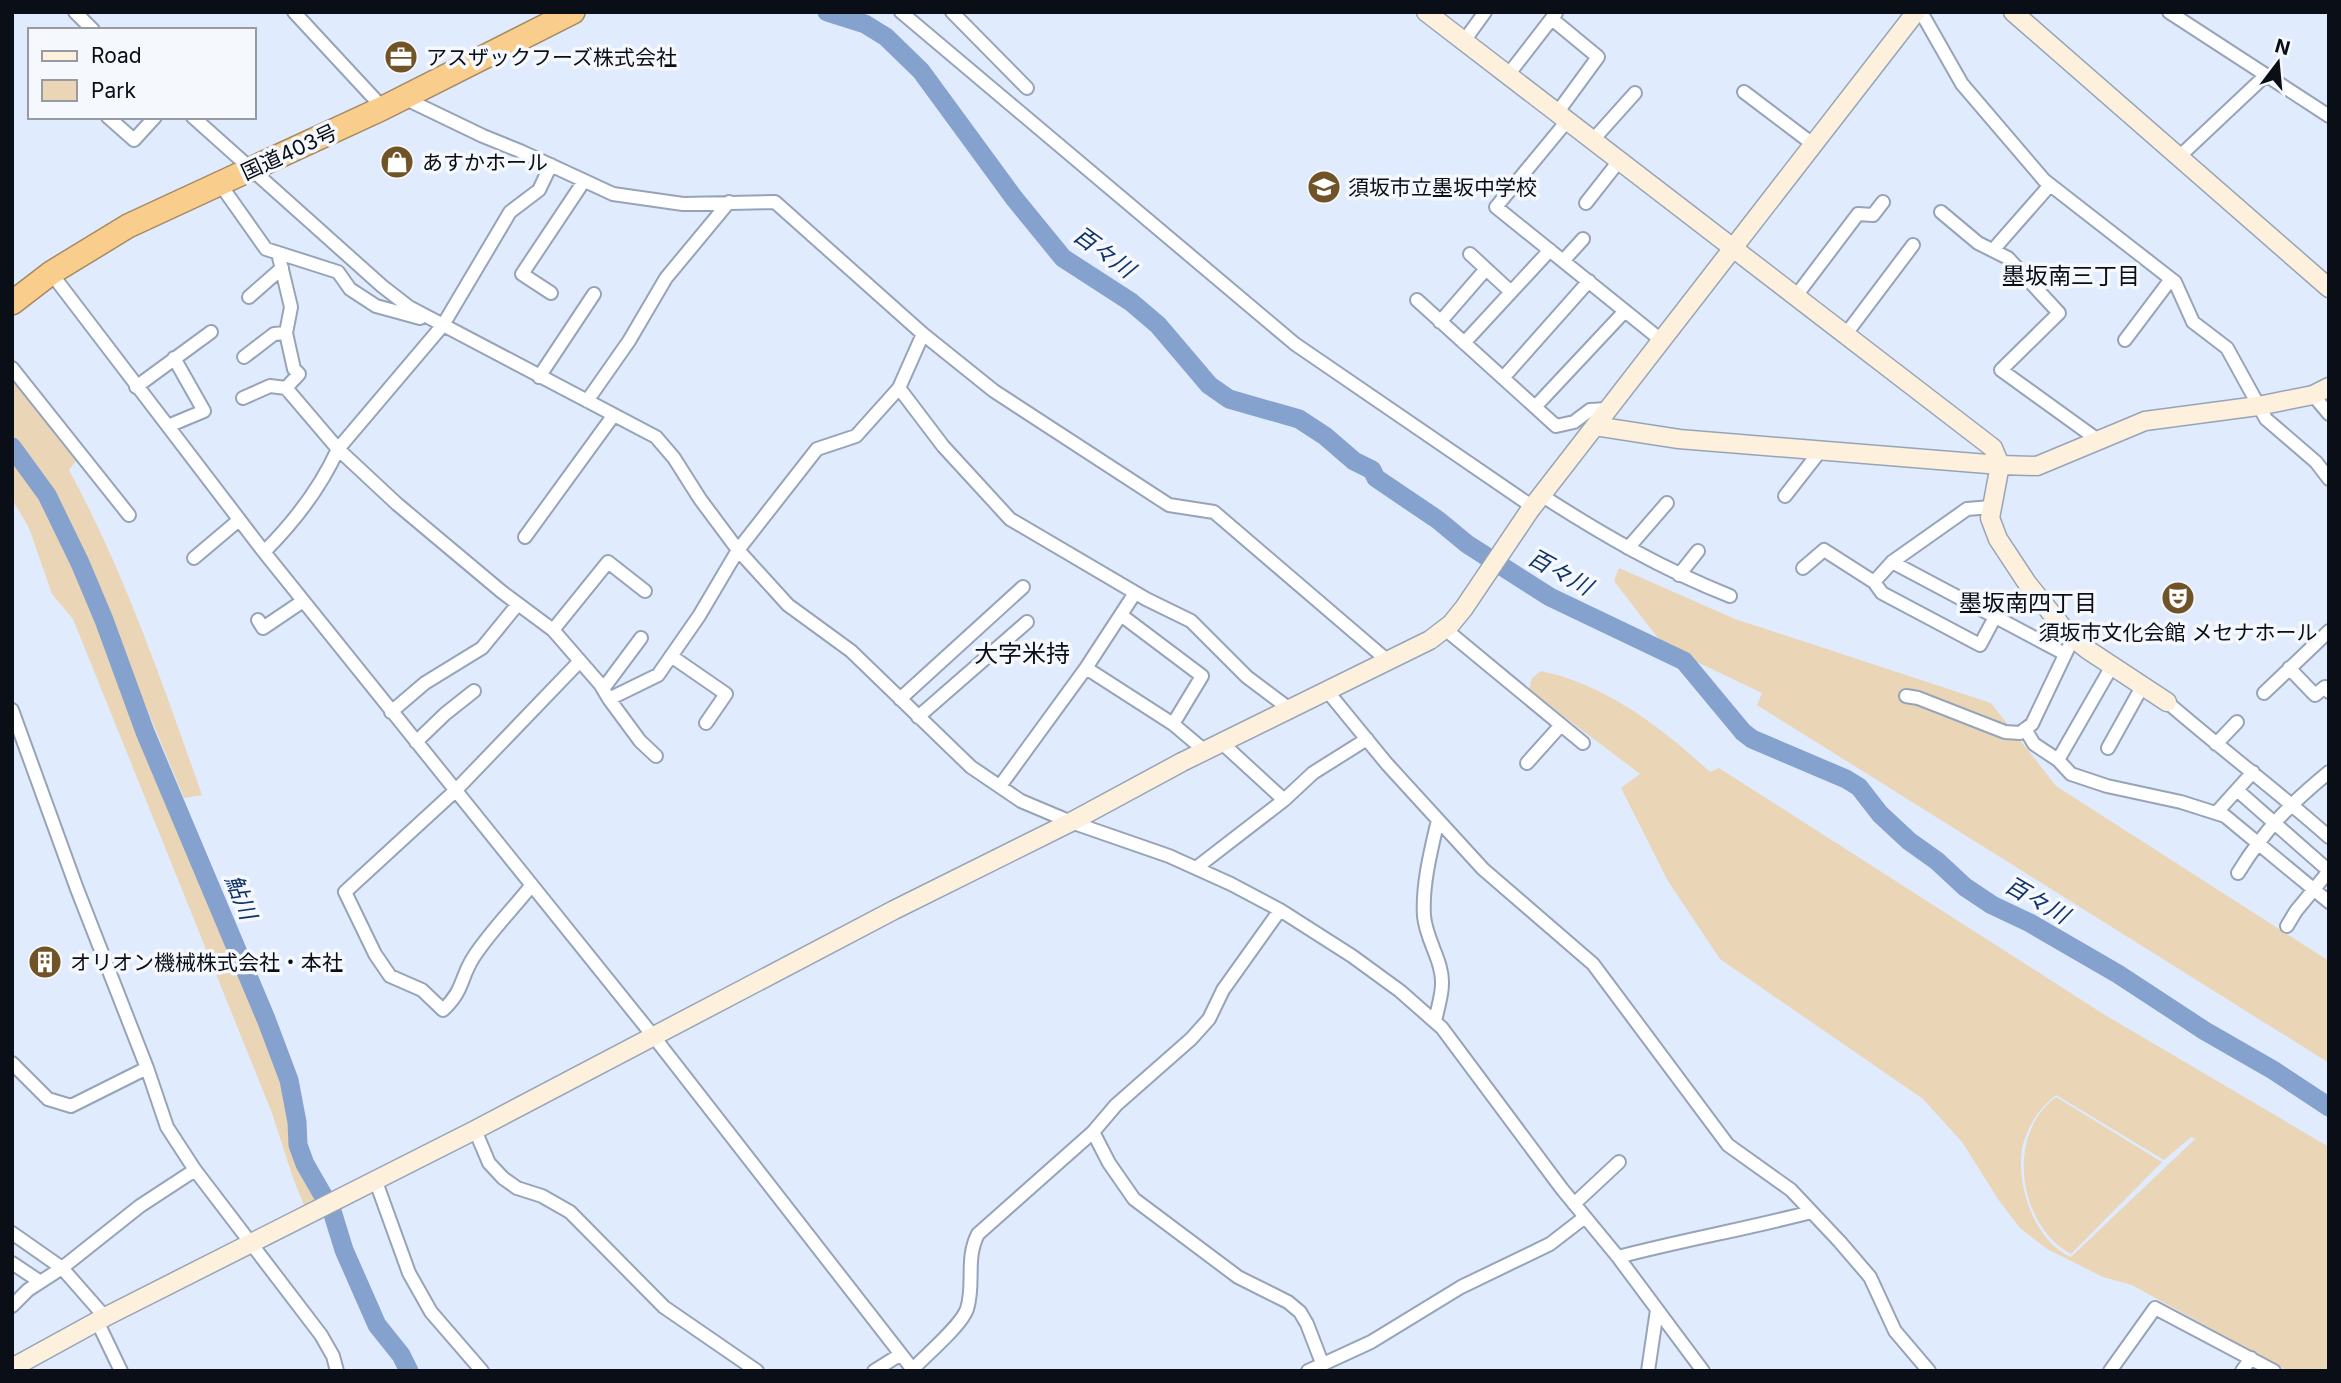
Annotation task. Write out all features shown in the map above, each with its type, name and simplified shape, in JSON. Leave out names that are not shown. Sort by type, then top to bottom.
[{"type":"highway","name":"国道403号","points":[[12,303],[51,273],[128,226],[383,108],[573,12]]},
{"type":"street","points":[[75,12],[91,28]]},
{"type":"street","points":[[294,12],[383,108]]},
{"type":"street","points":[[901,12],[1295,344],[1534,504],[1603,535],[1679,575],[1730,596]]},
{"type":"street","points":[[952,12],[1027,88]]},
{"type":"street","points":[[1426,12],[1993,448],[2000,466],[1990,518],[1998,539],[2069,646]]},
{"type":"street","points":[[1464,41],[1485,12]]},
{"type":"street","points":[[12,1368],[101,1319],[475,1129],[894,910],[1430,640],[1445,629],[1464,608],[1534,504],[1918,12],[1962,84],[2050,185],[2175,282],[2193,323],[2227,348],[2266,419],[2316,462],[2329,479]]},
{"type":"street","points":[[2013,12],[2328,285]]},
{"type":"street","points":[[2169,12],[2329,116]]},
{"type":"street","points":[[1508,75],[1554,15],[1598,57],[1562,117],[1496,207],[1661,340]]},
{"type":"street","points":[[2180,156],[2266,75]]},
{"type":"street","points":[[1744,92],[1814,145]]},
{"type":"street","points":[[1592,141],[1635,93]]},
{"type":"street","points":[[404,97],[483,136],[613,194],[683,204],[775,202],[923,334],[994,391],[1169,505],[1214,512],[1388,662]]},
{"type":"street","points":[[110,119],[134,140],[153,119]]},
{"type":"street","points":[[195,119],[409,307],[656,437],[674,458],[738,550],[788,605],[850,651],[971,767],[1021,801],[1071,822],[1169,856],[1231,884],[1280,910],[1352,956],[1400,991],[1435,1022],[1484,1083],[1703,1371]]},
{"type":"street","points":[[1586,203],[1619,161]]},
{"type":"street","points":[[264,552],[308,503],[329,470],[338,449],[443,325],[510,212],[539,190],[551,165]]},
{"type":"street","points":[[551,293],[522,274],[584,181]]},
{"type":"street","points":[[220,184],[265,249],[338,272],[350,289],[376,306],[443,325]]},
{"type":"street","points":[[1993,250],[2050,185]]},
{"type":"street","points":[[587,401],[629,341],[666,278],[729,202]]},
{"type":"street","points":[[1796,296],[1858,214],[1873,215],[1883,202]]},
{"type":"street","points":[[1941,212],[1978,243],[2008,258],[2059,313],[2000,370],[2098,440]]},
{"type":"street","points":[[1563,261],[1583,239]]},
{"type":"street","points":[[1846,334],[1913,245]]},
{"type":"street","points":[[1464,343],[1550,250]]},
{"type":"street","points":[[278,253],[291,307],[286,334],[293,369],[299,374],[286,388]]},
{"type":"street","points":[[1470,254],[1511,292]]},
{"type":"street","points":[[249,297],[282,268]]},
{"type":"street","points":[[1440,321],[1486,269]]},
{"type":"street","points":[[51,273],[264,552],[653,1037],[914,1370],[962,1319],[967,1308],[970,1255],[978,1234],[1093,1132],[1116,1105],[1191,1039],[1209,1019],[1243,961],[1280,910]]},
{"type":"street","points":[[2125,340],[2171,279]]},
{"type":"street","points":[[1503,378],[1589,281]]},
{"type":"street","points":[[539,377],[594,294]]},
{"type":"street","points":[[1417,300],[1556,426],[1574,422],[1590,410],[1607,409]]},
{"type":"street","points":[[1535,407],[1625,311]]},
{"type":"street","points":[[136,387],[211,332]]},
{"type":"street","points":[[244,357],[274,334],[286,334]]},
{"type":"street","points":[[606,694],[658,675],[699,616],[738,550],[817,449],[856,436],[899,388],[923,334]]},
{"type":"street","points":[[168,426],[204,411],[174,358]]},
{"type":"street","points":[[12,368],[129,515]]},
{"type":"street","points":[[243,398],[270,386],[286,388],[338,449],[397,504],[518,604],[554,630],[640,741],[656,756]]},
{"type":"street","points":[[899,388],[943,446],[1010,519],[1135,593],[1191,621],[1247,677],[1291,710]]},
{"type":"street","points":[[1595,426],[1679,439],[2000,466],[2037,466],[2145,421],[2258,406],[2321,391],[2329,414]]},
{"type":"street","points":[[525,537],[612,416]]},
{"type":"street","points":[[1785,496],[1821,450]]},
{"type":"street","points":[[1628,548],[1667,503]]},
{"type":"street","points":[[1874,582],[1892,562],[1967,509],[1991,507]]},
{"type":"street","points":[[194,558],[239,520]]},
{"type":"street","points":[[1803,568],[1824,550],[1874,582],[1882,593],[1980,645],[1995,617]]},
{"type":"street","points":[[1679,575],[1698,551]]},
{"type":"street","points":[[554,630],[608,562],[645,591]]},
{"type":"street","points":[[1892,562],[1995,617],[2069,646],[2112,666],[2143,685],[2291,803],[2329,837]]},
{"type":"street","points":[[900,699],[1023,587]]},
{"type":"street","points":[[1000,786],[1086,668],[1135,593]]},
{"type":"street","points":[[263,627],[303,601]]},
{"type":"street","points":[[391,712],[425,683],[482,648],[518,604]]},
{"type":"street","points":[[1121,615],[1202,676],[1173,724]]},
{"type":"street","points":[[918,717],[1027,622]]},
{"type":"street","points":[[1445,629],[1583,743]]},
{"type":"street","points":[[2264,693],[2329,631]]},
{"type":"street","points":[[606,694],[641,638]]},
{"type":"street","points":[[1906,696],[1918,698],[2005,732],[2020,733],[2032,724],[2069,646]]},
{"type":"street","points":[[671,656],[726,694],[706,723]]},
{"type":"street","points":[[531,886],[472,960],[462,986],[443,1010],[422,990],[390,976],[375,954],[345,892],[455,791],[580,661]]},
{"type":"street","points":[[2058,761],[2112,666]]},
{"type":"street","points":[[1086,668],[1173,724],[1205,751]]},
{"type":"street","points":[[2289,668],[2315,695],[2325,687],[2329,692]]},
{"type":"street","points":[[2108,748],[2143,685]]},
{"type":"street","points":[[416,742],[474,691]]},
{"type":"street","points":[[1328,692],[1483,869],[1593,964],[1728,1145],[1791,1190],[1870,1277],[1895,1331],[1930,1371]]},
{"type":"street","points":[[12,710],[167,1127],[195,1170],[321,1335],[333,1356],[337,1371]]},
{"type":"street","points":[[2216,744],[2237,722]]},
{"type":"street","points":[[1530,756],[1561,725]]},
{"type":"street","points":[[2025,729],[2034,744],[2071,774],[2107,786],[2225,816],[2329,902]]},
{"type":"street","points":[[1196,868],[1284,800],[1313,773],[1367,739]]},
{"type":"street","points":[[1222,743],[1284,800]]},
{"type":"street","points":[[2217,812],[2253,772]]},
{"type":"street","points":[[2238,873],[2257,842],[2291,803],[2329,772]]},
{"type":"street","points":[[2236,790],[2329,871],[2287,926]]},
{"type":"street","points":[[1435,1022],[1442,984],[1436,958],[1427,937],[1424,914],[1429,856],[1438,820]]},
{"type":"street","points":[[12,1063],[48,1100],[71,1106],[147,1068]]},
{"type":"street","points":[[475,1129],[489,1163],[503,1178],[517,1188],[542,1196],[570,1212],[664,1307],[757,1371]]},
{"type":"street","points":[[1093,1132],[1109,1164],[1134,1199],[1230,1272],[1288,1302],[1300,1312],[1322,1363]]},
{"type":"street","points":[[1574,1204],[1619,1162]]},
{"type":"street","points":[[12,1306],[39,1281],[62,1268],[140,1206],[195,1170]]},
{"type":"street","points":[[372,1181],[409,1273],[431,1312],[482,1371]]},
{"type":"street","points":[[1618,1257],[1811,1212]]},
{"type":"street","points":[[1308,1371],[1371,1342],[1461,1287],[1550,1244],[1585,1217]]},
{"type":"street","points":[[12,1233],[62,1268],[101,1319],[121,1371]]},
{"type":"street","points":[[12,1264],[39,1281]]},
{"type":"street","points":[[2110,1371],[2155,1308],[2274,1371]]},
{"type":"street","points":[[1648,1371],[1657,1310]]},
{"type":"street","points":[[874,1371],[901,1354]]},
{"type":"street","points":[[2242,1371],[2251,1358]]},
{"type":"green space","points":[[12,380],[76,461],[69,470],[125,589],[158,671],[202,795],[184,798],[64,510],[43,475],[12,440]]},
{"type":"green space","points":[[12,453],[42,494],[72,555],[179,829],[286,1086],[294,1131],[294,1153],[321,1200],[304,1205],[272,1113],[73,619],[52,594],[29,528],[12,499]]},
{"type":"green space","points":[[1619,568],[1735,619],[1991,703],[2056,786],[2329,961],[2329,1063],[1757,705],[1762,693],[1695,661],[1658,638],[1614,581]]},
{"type":"green space","points":[[1541,671],[1588,686],[1611,697],[1672,739],[1710,772],[1719,768],[2105,1015],[2329,1147],[2329,1371],[2288,1371],[2132,1285],[2103,1277],[2047,1249],[2020,1228],[1962,1142],[1923,1099],[1720,959],[1668,881],[1621,788],[1640,774],[1529,690],[1532,678]],"holes":[[[2056,1095],[2164,1160],[2191,1137],[2195,1139],[2071,1257],[2058,1250],[2047,1239],[2038,1226],[2025,1195],[2022,1149],[2030,1126],[2039,1112]]]},
{"type":"green space","points":[[2056,1097],[2162,1162],[2071,1254],[2053,1240],[2039,1223],[2024,1179],[2024,1156],[2029,1133],[2040,1113]]},
{"type":"waterway","name":"百々川","points":[[827,12],[865,24],[886,37],[921,71],[1014,198],[1063,258],[1131,302],[1158,325],[1209,385],[1229,399],[1299,419],[1325,436],[1354,461],[1372,470],[1376,478],[1438,520],[1467,544],[1550,597],[1684,661],[1743,732],[1752,739],[1859,787],[1880,814],[1965,887],[1992,905],[2030,923],[2118,974],[2329,1107]]},
{"type":"waterway","name":"鮎川","points":[[12,447],[47,495],[80,563],[145,732],[289,1080],[297,1122],[298,1145],[305,1164],[332,1211],[344,1250],[377,1325],[401,1355],[409,1371]]},
{"type":"place","name":"アスザックフーズ株式会社","points":[[401,57]]},
{"type":"place","name":"あすかホール","points":[[397,162]]},
{"type":"place","name":"須坂市立墨坂中学校","points":[[1324,187]]},
{"type":"place","name":"須坂市文化会館 メセナホール","points":[[2178,598]]},
{"type":"place","name":"オリオン機械株式会社・本社","points":[[45,962]]},
{"type":"district","name":"墨坂南三丁目","points":[[2071,276]]},
{"type":"district","name":"墨坂南四丁目","points":[[2028,603]]},
{"type":"district","name":"大字米持","points":[[1022,653]]}]
